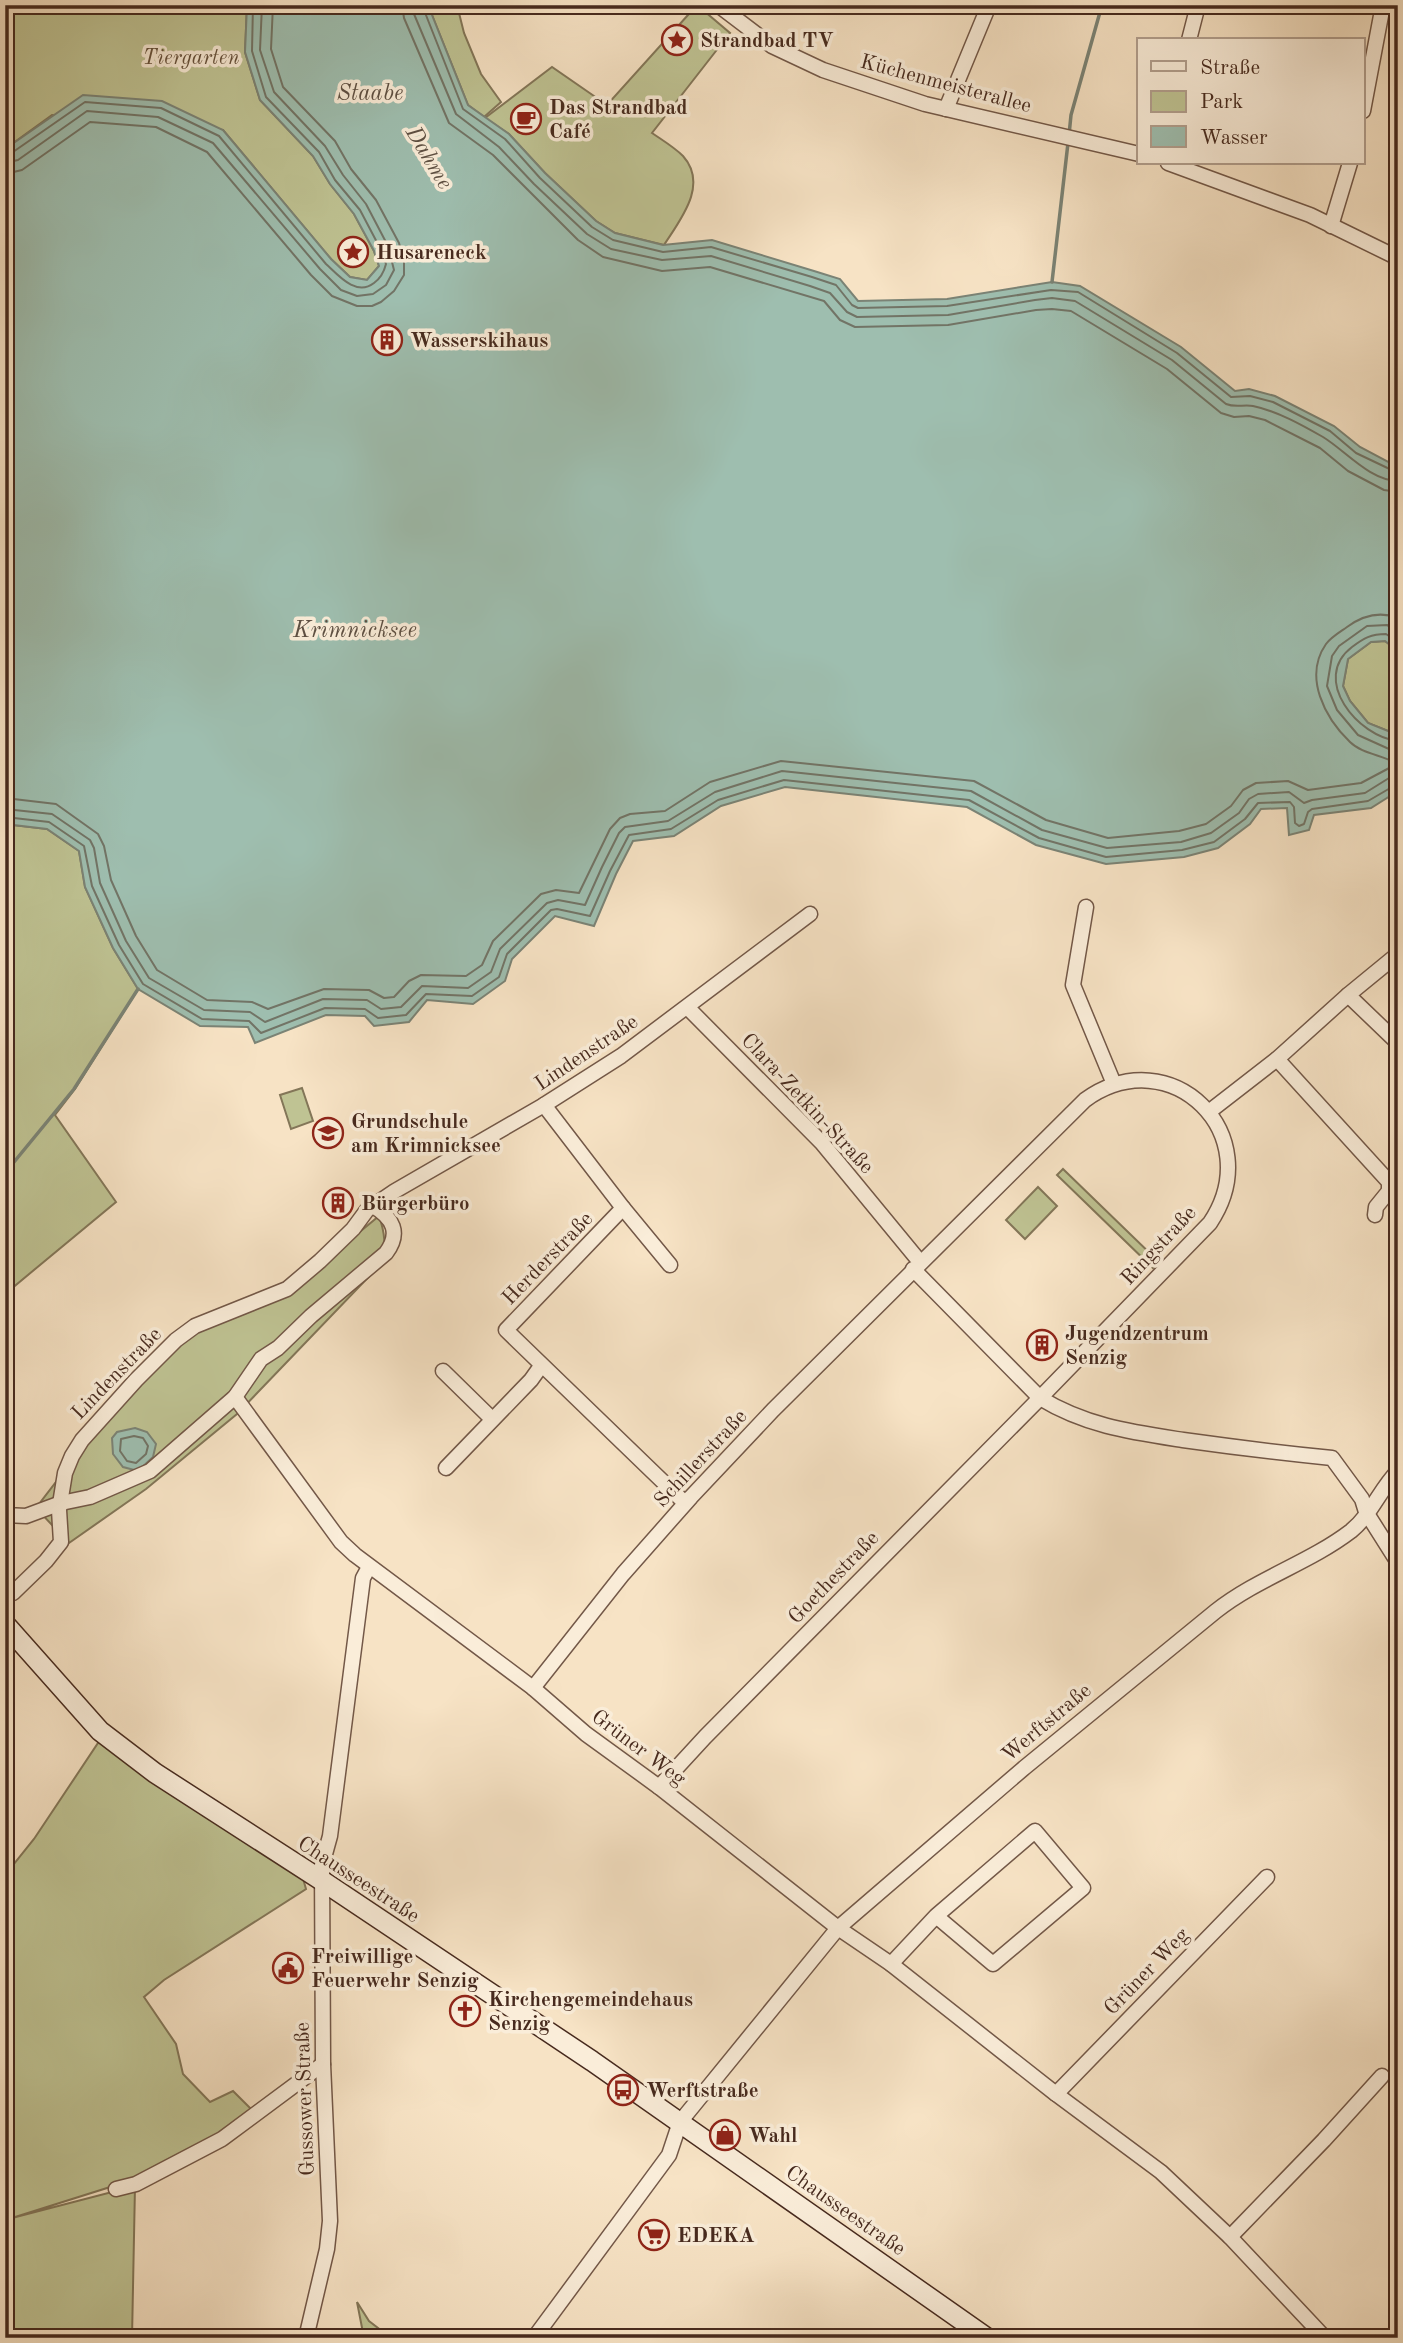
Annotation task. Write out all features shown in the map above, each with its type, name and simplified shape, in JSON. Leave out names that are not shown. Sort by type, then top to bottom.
[{"type":"main road","name":"Chausseestraße","points":[[5,1624],[100,1731],[155,1773],[321,1880],[680,2122],[988,2338]]},
{"type":"street","name":"Küchenmeisterallee","points":[[718,5],[772,46],[822,70],[946,109],[1137,153]]},
{"type":"street","points":[[946,109],[989,5]]},
{"type":"street","points":[[1190,38],[1198,5]]},
{"type":"street","points":[[1364,106],[1383,5]]},
{"type":"street","points":[[1171,164],[1259,195],[1398,258]]},
{"type":"street","points":[[1331,226],[1350,164]]},
{"type":"street","points":[[1086,907],[1073,985],[1114,1084]]},
{"type":"street","name":"Lindenstraße","points":[[13,1593],[61,1542],[60,1510],[65,1473],[82,1440],[176,1340],[195,1326],[287,1289],[320,1261],[373,1206],[621,1056],[810,914]]},
{"type":"street","points":[[916,1266],[1095,1093],[1114,1084],[1144,1080],[1164,1083],[1193,1097],[1210,1111],[1276,1059],[1398,954]]},
{"type":"street","points":[[1348,995],[1398,1043]]},
{"type":"street","name":"Clara-Zetkin-Straße","points":[[688,1008],[822,1143],[916,1266],[1040,1398]]},
{"type":"street","points":[[1276,1059],[1388,1182],[1389,1191],[1375,1214]]},
{"type":"street","name":"Herderstraße","points":[[544,1105],[670,1265]]},
{"type":"street","name":"Ringstraße","points":[[1040,1398],[1198,1236],[1218,1211],[1226,1188],[1228,1165],[1225,1143],[1210,1111]]},
{"type":"street","points":[[5,1515],[26,1516],[61,1503],[90,1497],[150,1471],[234,1397],[261,1359],[278,1348],[311,1316],[386,1253],[393,1243],[394,1228],[387,1214],[373,1206]]},
{"type":"street","name":"Herderstraße","points":[[623,1208],[506,1331],[685,1503]]},
{"type":"street","name":"Schillerstraße","points":[[533,1688],[623,1574],[685,1503],[916,1266]]},
{"type":"street","points":[[446,1468],[531,1380],[541,1366]]},
{"type":"street","points":[[443,1371],[492,1419]]},
{"type":"street","name":"Grüner Weg","points":[[234,1397],[341,1542],[369,1567],[533,1688],[586,1734],[1161,2172],[1230,2237],[1325,2338]]},
{"type":"street","points":[[1040,1398],[1063,1412],[1111,1429],[1332,1458],[1362,1499],[1366,1512],[1397,1561]]},
{"type":"street","name":"Goethestraße","points":[[659,1787],[943,1494],[1040,1398]]},
{"type":"street","name":"Werftstraße","points":[[534,2338],[669,2155],[680,2122],[838,1927],[1024,1768],[1238,1593],[1323,1550],[1353,1529],[1398,1471]]},
{"type":"street","name":"Gussower Straße","points":[[306,2338],[327,2249],[330,2221],[323,2064],[322,1865],[331,1836],[363,1578],[369,1567]]},
{"type":"street","points":[[891,1964],[936,1916],[1035,1831],[1083,1888],[993,1964],[936,1916]]},
{"type":"street","name":"Grüner Weg","points":[[1056,2094],[1267,1877]]},
{"type":"street","points":[[116,2189],[136,2184],[222,2139],[323,2064]]},
{"type":"street","points":[[1230,2237],[1382,2076]]},
{"type":"green space","name":"Tiergarten","points":[[5,5],[247,5],[245,52],[260,100],[313,156],[330,184],[354,214],[379,266],[367,280],[350,277],[331,259],[223,130],[52,115],[5,149]]},
{"type":"green space","points":[[428,5],[457,5],[464,33],[481,74],[501,102],[484,117],[468,105]]},
{"type":"green space","points":[[697,5],[730,33],[652,133],[683,156],[690,167],[693,190],[689,202],[664,245],[615,233],[596,221],[545,173],[509,134],[485,118],[552,67],[607,105]]},
{"type":"green space","points":[[1385,641],[1398,651],[1398,735],[1368,723],[1350,701],[1343,686],[1348,659],[1371,642]]},
{"type":"green space","points":[[5,824],[47,829],[79,851],[85,887],[113,948],[138,989],[75,1089],[55,1115],[116,1202],[5,1294]]},
{"type":"green space","points":[[302,1088],[313,1121],[291,1129],[280,1095]]},
{"type":"green space","points":[[1063,1169],[1159,1262],[1153,1268],[1057,1175]]},
{"type":"green space","points":[[1038,1187],[1057,1206],[1025,1239],[1006,1220]]},
{"type":"green space","points":[[379,1216],[384,1240],[382,1263],[237,1414],[146,1489],[69,1543],[36,1508],[89,1439],[190,1332],[287,1292]]},
{"type":"green space","points":[[100,1740],[302,1875],[306,1889],[164,1980],[144,1997],[176,2044],[183,2074],[210,2102],[233,2091],[251,2109],[220,2133],[145,2176],[12,2218],[135,2186],[132,2338],[5,2338],[5,1875],[34,1839]]},
{"type":"green space","points":[[357,2302],[369,2321],[391,2338],[364,2338]]},
{"type":"water","name":"Krimnicksee","points":[[247,5],[428,5],[468,105],[509,134],[545,173],[596,221],[615,233],[663,245],[712,240],[840,279],[858,301],[947,299],[1052,282],[1080,286],[1181,347],[1235,391],[1249,389],[1275,396],[1334,426],[1360,447],[1398,467],[1398,651],[1385,641],[1371,642],[1348,659],[1343,686],[1350,701],[1368,723],[1398,735],[1398,791],[1371,808],[1314,815],[1309,830],[1289,835],[1287,808],[1261,809],[1250,824],[1218,848],[1184,857],[1106,864],[1036,845],[967,807],[785,787],[721,806],[674,836],[633,841],[594,926],[555,916],[512,959],[505,981],[473,1004],[427,1000],[409,1022],[374,1026],[365,1016],[326,1015],[255,1043],[248,1027],[200,1026],[138,989],[113,948],[85,887],[79,851],[47,829],[5,824],[5,149],[83,95],[162,101],[223,130],[331,259],[350,277],[367,280],[379,266],[354,214],[330,184],[313,156],[260,100],[245,52]]},
{"type":"water","points":[[135,1428],[147,1432],[156,1444],[153,1457],[138,1471],[123,1467],[113,1454],[112,1438],[117,1432]]},
{"type":"water","points":[[1398,1871],[1398,1950],[1390,1939]]},
{"type":"waterway","points":[[1069,135],[1071,115],[1102,5]]},
{"type":"waterway","points":[[1052,282],[1068,143]]},
{"type":"waterway","points":[[5,1173],[74,1089],[138,989]]},
{"type":"place","name":"Strandbad TV","points":[[677,40]]},
{"type":"place","name":"Das Strandbad Café","points":[[526,119]]},
{"type":"place","name":"Husareneck","points":[[353,252]]},
{"type":"place","name":"Wasserskihaus","points":[[387,340]]},
{"type":"place","name":"Grundschule am Krimnicksee","points":[[328,1133]]},
{"type":"place","name":"Bürgerbüro","points":[[338,1203]]},
{"type":"place","name":"Jugendzentrum Senzig","points":[[1042,1345]]},
{"type":"place","name":"Freiwillige Feuerwehr Senzig","points":[[288,1968]]},
{"type":"place","name":"Kirchengemeindehaus Senzig","points":[[465,2011]]},
{"type":"place","name":"Werftstraße","points":[[623,2090]]},
{"type":"place","name":"Wahl","points":[[725,2135]]},
{"type":"place","name":"EDEKA","points":[[654,2235]]},
{"type":"water label","name":"Staabe","points":[[370,92]]},
{"type":"water label","name":"Dahme","points":[[430,157]]}]
